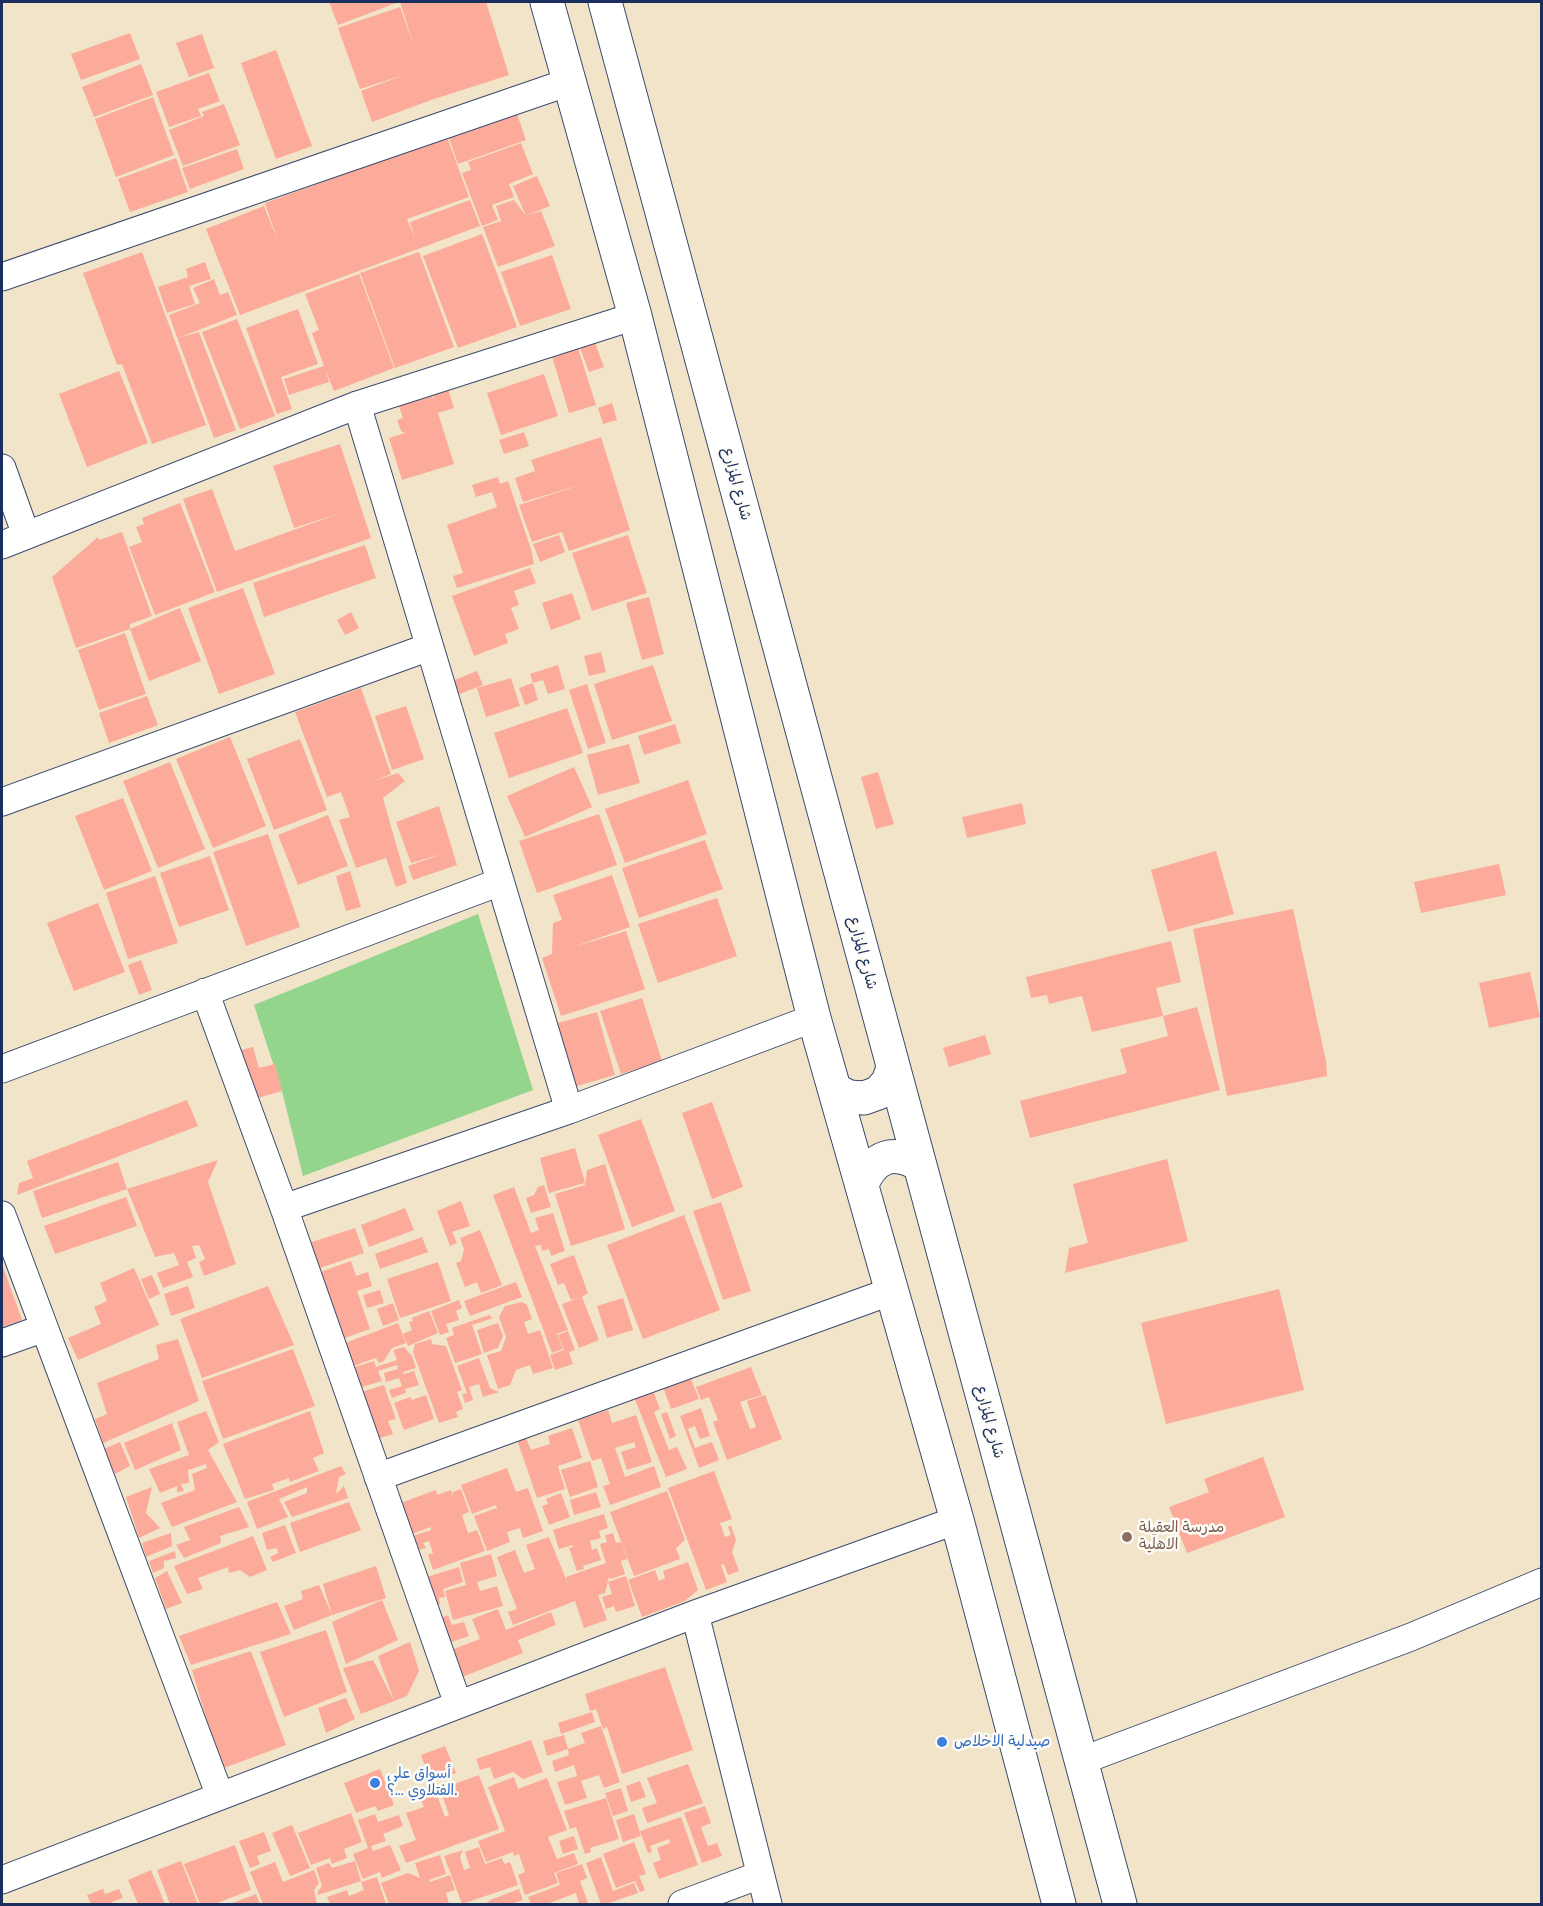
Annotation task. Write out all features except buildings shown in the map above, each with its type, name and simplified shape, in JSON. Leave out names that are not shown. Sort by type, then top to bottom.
[{"type":"street","points":[[548,2],[635,316],[814,1018],[957,1520],[1059,1905]]},
{"type":"street","name":"شارع المزارع","points":[[605,2],[1120,1905]]},
{"type":"street","points":[[2,277],[569,82]]},
{"type":"street","points":[[2,468],[14,540],[357,405],[635,316]]},
{"type":"street","points":[[357,405],[569,1110]]},
{"type":"street","points":[[2,802],[429,647]]},
{"type":"street","points":[[2,1070],[500,882]]},
{"type":"street","points":[[205,992],[284,1208],[459,1704]]},
{"type":"street","points":[[284,1208],[569,1110],[814,1018]]},
{"type":"street","points":[[835,1090],[849,1097],[864,1098],[878,1093],[888,1082],[893,1068]]},
{"type":"street","points":[[862,1184],[868,1171],[879,1161],[892,1156],[907,1158],[920,1165]]},
{"type":"street","points":[[2,1215],[220,1796]]},
{"type":"street","points":[[378,1477],[892,1291]]},
{"type":"street","points":[[2,1343],[44,1329]]},
{"type":"street","points":[[2,1880],[695,1614],[957,1520]]},
{"type":"street","points":[[1081,1761],[1410,1637],[1542,1582]]},
{"type":"street","points":[[695,1614],[768,1905]]},
{"type":"street","points":[[682,1905],[760,1875]]},
{"type":"green space","points":[[478,914],[533,1090],[303,1176],[282,1091],[254,1005]]},
{"type":"place","name":"مدرسة العقيلة الاهلية","points":[[1127,1537]]},
{"type":"place","name":"صيدلية الاخلاص","points":[[942,1742]]},
{"type":"place","name":"أسواق علي الفتلاوي ...؟.","points":[[375,1783]]}]
